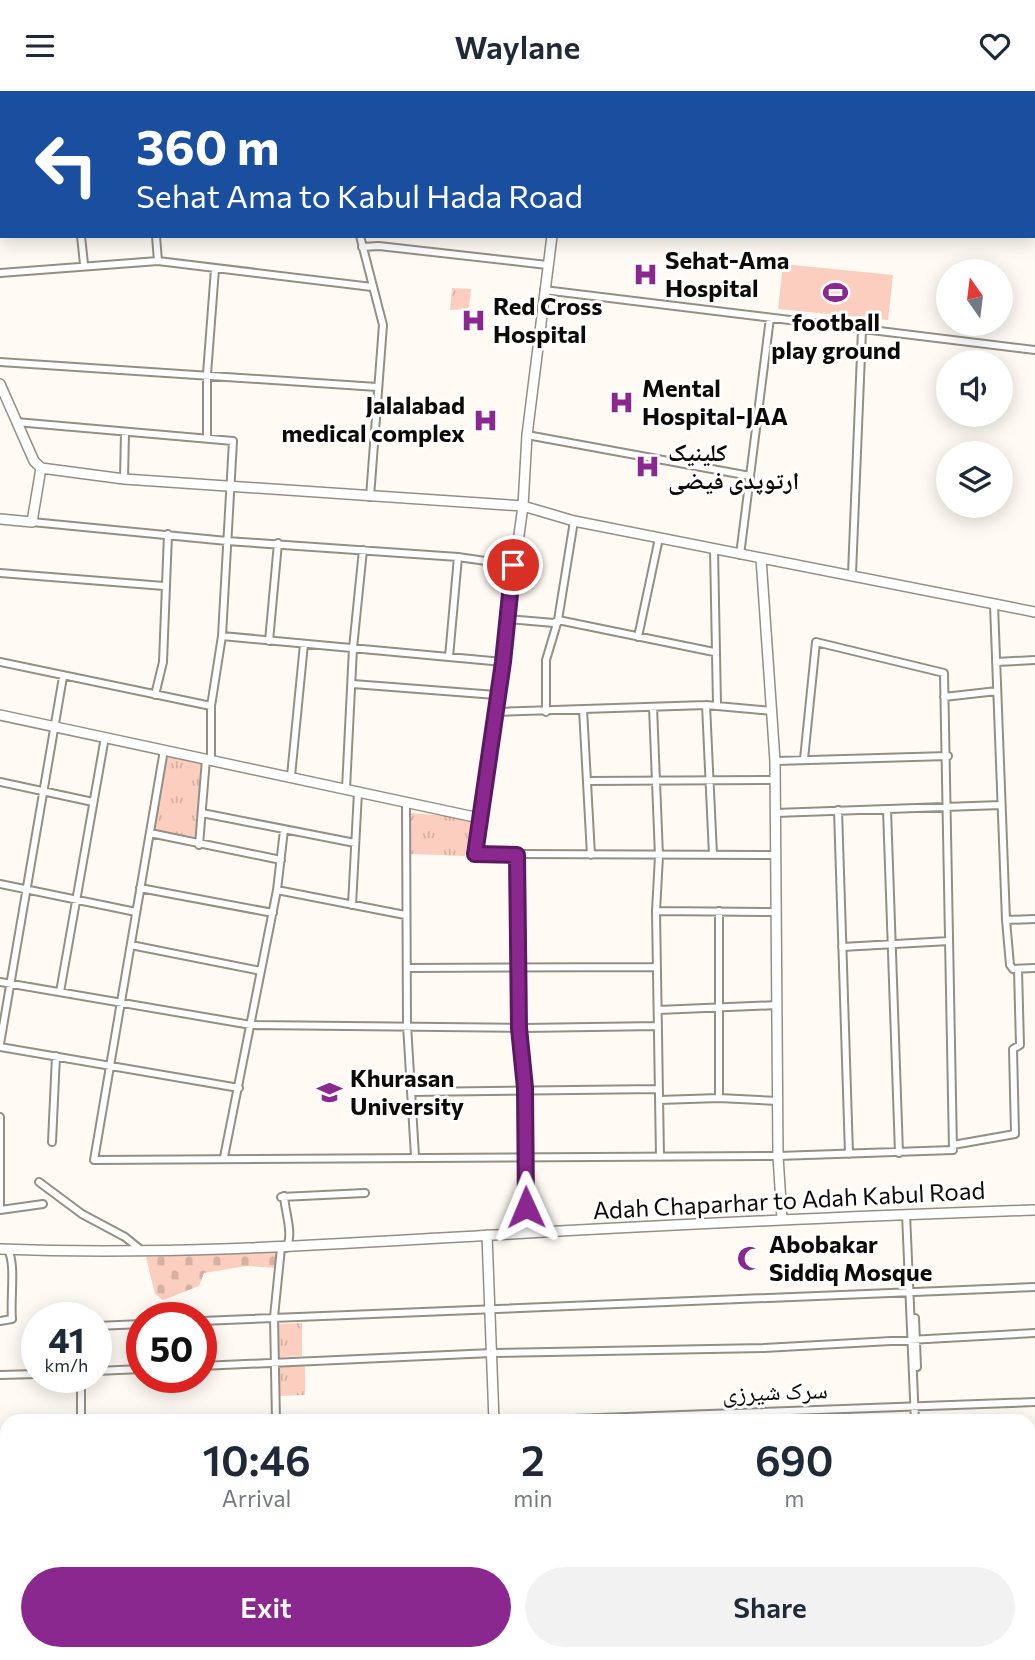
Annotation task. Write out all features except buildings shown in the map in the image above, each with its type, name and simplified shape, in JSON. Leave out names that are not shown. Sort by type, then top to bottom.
[{"type":"main road","points":[[526,1233],[525,1088],[519,1028],[517,855],[475,854],[523,506],[527,435],[552,238]]},
{"type":"main road","points":[[0,384],[16,422],[41,468],[32,522],[0,519]]},
{"type":"main road","points":[[41,468],[124,479],[231,485],[370,498],[523,506],[574,521],[1035,612]]},
{"type":"main road","points":[[761,558],[775,761],[778,1156],[782,1219]]},
{"type":"main road","points":[[0,715],[479,818]]},
{"type":"main road","name":"Adah Chaparhar to Adah Kabul Road","points":[[4,1249],[144,1253],[283,1248],[782,1219],[1035,1210]]},
{"type":"main road","points":[[487,1235],[494,1414]]},
{"type":"street","points":[[81,238],[84,264]]},
{"type":"street","points":[[156,238],[158,261]]},
{"type":"street","points":[[360,238],[383,325],[370,498]]},
{"type":"street","points":[[362,247],[379,246],[547,265]]},
{"type":"street","points":[[0,273],[84,264],[158,261],[372,288]]},
{"type":"street","points":[[207,437],[207,374],[215,269]]},
{"type":"street","points":[[544,290],[1035,350]]},
{"type":"street","points":[[740,555],[770,319]]},
{"type":"street","points":[[852,574],[862,330]]},
{"type":"street","points":[[0,362],[377,387]]},
{"type":"street","points":[[16,422],[233,441],[222,636],[211,706],[200,845]]},
{"type":"street","points":[[124,479],[125,432]]},
{"type":"street","points":[[527,435],[750,476]]},
{"type":"street","points":[[546,712],[546,660],[558,620],[574,521]]},
{"type":"street","points":[[32,522],[227,541],[458,557],[513,565]]},
{"type":"street","points":[[156,695],[163,662],[164,586],[169,534]]},
{"type":"street","points":[[638,637],[659,538]]},
{"type":"street","points":[[270,641],[278,543]]},
{"type":"street","points":[[714,549],[717,705]]},
{"type":"street","points":[[346,789],[353,648],[363,550]]},
{"type":"street","points":[[449,657],[458,557]]},
{"type":"street","points":[[0,573],[164,586]]},
{"type":"street","points":[[994,605],[1006,920],[1011,968],[1035,968]]},
{"type":"street","points":[[507,619],[554,623],[558,620],[714,652]]},
{"type":"street","points":[[222,636],[503,662]]},
{"type":"street","points":[[164,750],[94,1160],[224,1157],[778,1156],[953,1150],[948,755],[944,673],[816,642],[804,759]]},
{"type":"street","points":[[291,776],[304,644]]},
{"type":"street","points":[[996,662],[1035,660]]},
{"type":"street","points":[[0,662],[211,706]]},
{"type":"street","points":[[63,677],[8,983],[0,1045],[239,1088]]},
{"type":"street","points":[[353,684],[496,695]]},
{"type":"street","points":[[944,697],[997,691]]},
{"type":"street","points":[[496,712],[706,705],[772,711]]},
{"type":"street","points":[[706,705],[713,855]]},
{"type":"street","points":[[653,707],[659,856],[656,911],[660,1157]]},
{"type":"street","points":[[583,709],[591,855]]},
{"type":"street","points":[[60,992],[105,737]]},
{"type":"street","points":[[775,761],[948,755]]},
{"type":"street","points":[[587,781],[775,780]]},
{"type":"street","points":[[0,782],[93,802]]},
{"type":"street","points":[[352,905],[358,792]]},
{"type":"street","points":[[406,802],[407,1025],[415,1156]]},
{"type":"street","points":[[775,813],[1001,805]]},
{"type":"street","points":[[887,809],[899,1153]]},
{"type":"street","points":[[838,810],[849,1154]]},
{"type":"street","points":[[202,813],[355,843]]},
{"type":"street","points":[[224,1157],[273,913],[284,830]]},
{"type":"street","points":[[150,833],[281,860]]},
{"type":"street","points":[[517,855],[776,855]]},
{"type":"street","points":[[0,884],[136,912]]},
{"type":"street","points":[[140,888],[273,913]]},
{"type":"street","points":[[277,890],[405,915]]},
{"type":"street","points":[[656,911],[776,912]]},
{"type":"street","points":[[719,911],[719,1098]]},
{"type":"street","points":[[1006,920],[1035,919]]},
{"type":"street","points":[[842,947],[949,941]]},
{"type":"street","points":[[131,945],[261,971]]},
{"type":"street","points":[[407,968],[657,967]]},
{"type":"street","points":[[953,1145],[1015,1135],[1013,1049],[1020,1045],[1018,970]]},
{"type":"street","points":[[0,982],[251,1025],[519,1028],[658,1026]]},
{"type":"street","points":[[658,1010],[777,1005]]},
{"type":"street","points":[[52,1142],[56,1056]]},
{"type":"street","points":[[411,1092],[525,1088],[659,1089]]},
{"type":"street","points":[[659,1100],[719,1098],[778,1101]]},
{"type":"street","points":[[0,1117],[0,1209],[43,1204]]},
{"type":"street","points":[[38,1182],[82,1214],[125,1237],[144,1253]]},
{"type":"street","points":[[276,1414],[274,1317],[283,1248],[289,1230],[282,1197],[365,1193]]},
{"type":"street","points":[[908,1214],[917,1414]]},
{"type":"street","points":[[0,1321],[12,1319],[9,1295],[13,1258],[4,1249]]},
{"type":"street","points":[[217,1320],[1035,1287]]},
{"type":"street","points":[[217,1365],[275,1361],[385,1360],[492,1353],[764,1348],[1035,1333]]},
{"type":"street","points":[[0,1375],[21,1374]]},
{"type":"street","points":[[81,1393],[81,1414]]},
{"type":"street","name":"سرک شیرزی","points":[[692,1414],[1035,1402]]},
{"type":"green space","name":"football play ground","points":[[783,264],[893,275],[888,320],[778,309]]},
{"type":"green space","points":[[452,288],[471,289],[469,309],[450,310]]},
{"type":"green space","points":[[164,754],[203,763],[198,837],[153,830]]},
{"type":"green space","points":[[410,813],[472,818],[465,856],[410,854]]},
{"type":"green space","points":[[278,1252],[277,1268],[247,1266],[204,1273],[199,1286],[163,1300],[155,1294],[146,1257]]},
{"type":"green space","points":[[302,1323],[302,1356],[279,1357],[278,1324]]},
{"type":"green space","points":[[305,1365],[305,1395],[279,1396],[279,1366]]},
{"type":"place","name":"Sehat-Ama Hospital","points":[[645,275]]},
{"type":"place","name":"football play ground","points":[[836,292]]},
{"type":"place","name":"Red Cross Hospital","points":[[473,321]]},
{"type":"place","name":"Mental Hospital-JAA","points":[[622,403]]},
{"type":"place","name":"Jalalabad medical complex","points":[[485,420]]},
{"type":"place","name":"کلینیک ارتوپدی فیضی","points":[[648,467]]},
{"type":"place","name":"Khurasan University","points":[[330,1093]]},
{"type":"place","name":"Abobakar Siddiq Mosque","points":[[749,1259]]},
{"type":"route","points":[[513,565],[503,662],[496,695],[496,712],[475,854],[517,855],[519,1028],[525,1088],[526,1207]]}]
